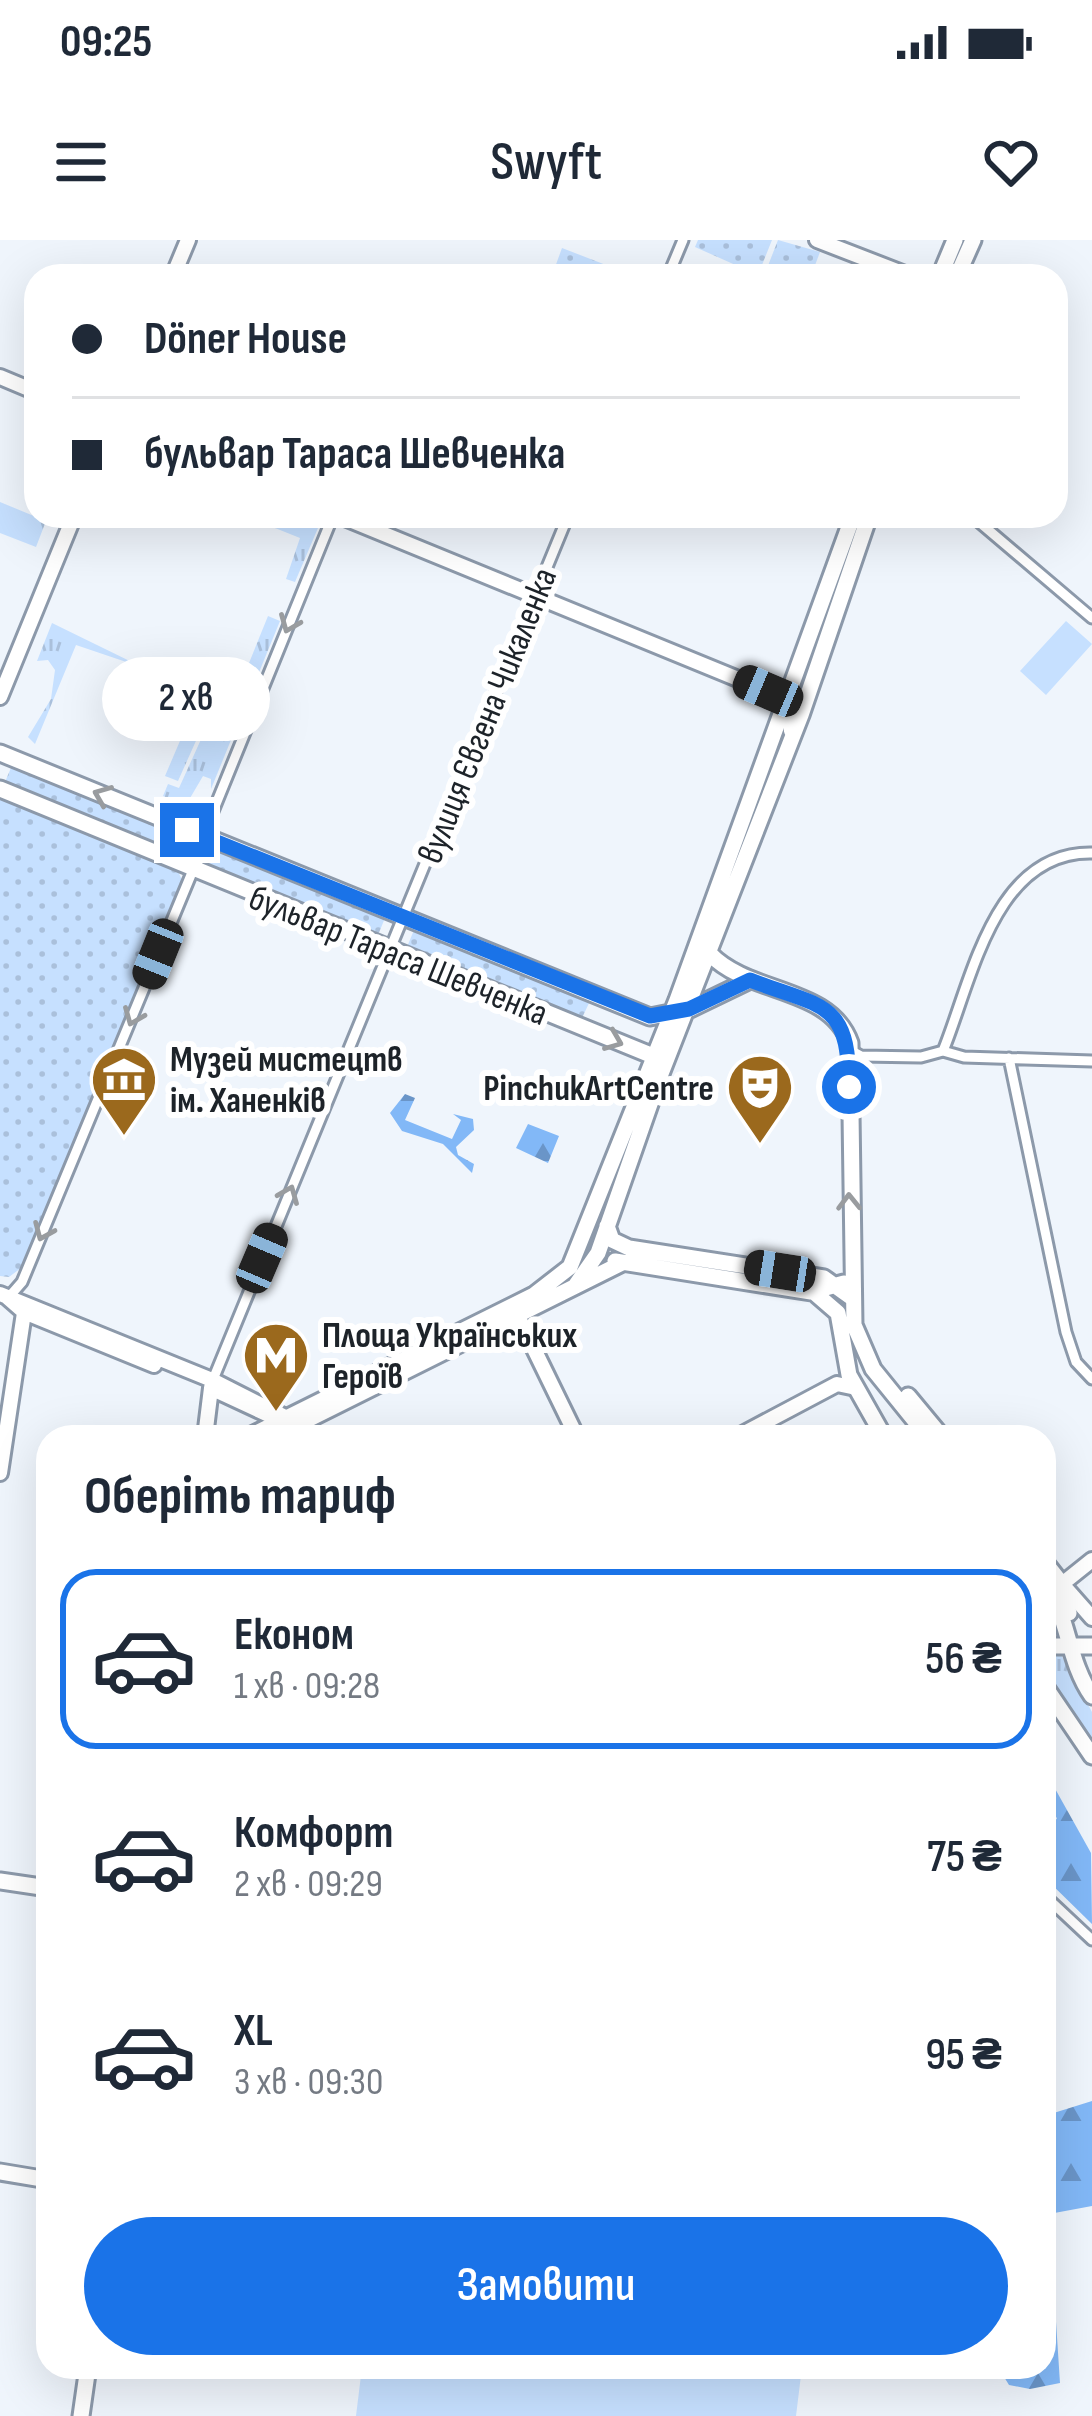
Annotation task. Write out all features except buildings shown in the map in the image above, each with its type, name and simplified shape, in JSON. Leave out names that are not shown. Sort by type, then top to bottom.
[{"type":"main road","points":[[574,1286],[598,1253],[671,1015],[850,528]]},
{"type":"main road","points":[[285,1425],[552,1285],[570,1267],[659,1059],[689,1009],[865,528]]},
{"type":"main road","name":"бульвар Тараса Шевченка","points":[[0,753],[650,1016],[671,1015]]},
{"type":"main road","name":"бульвар Тараса Шевченка","points":[[0,789],[659,1059]]},
{"type":"main road","points":[[710,954],[750,980],[827,1010],[844,1028],[850,1050],[851,1270],[846,1292],[863,1353],[919,1425]]},
{"type":"main road","points":[[671,1015],[750,980]]},
{"type":"main road","points":[[607,1226],[612,1240],[629,1248],[824,1278],[846,1292],[873,1352],[932,1425]]},
{"type":"main road","points":[[589,1230],[598,1253],[622,1263],[811,1292],[846,1292]]},
{"type":"main road","points":[[285,1425],[622,1263]]},
{"type":"main road","points":[[811,1292],[827,1298],[838,1313],[856,1388],[877,1425]]},
{"type":"main road","points":[[1056,1576],[1062,1583],[1069,1646]]},
{"type":"main road","points":[[1056,1604],[1074,1667],[1092,1696]]},
{"type":"main road","points":[[1056,1626],[1058,1608]]},
{"type":"main road","points":[[1056,1644],[1091,1645]]},
{"type":"main road","points":[[1074,1667],[1091,1645]]},
{"type":"main road","points":[[1056,1703],[1092,1756]]},
{"type":"main road","points":[[0,1881],[36,1886]]},
{"type":"main road","points":[[0,2172],[36,2178]]},
{"type":"main road","points":[[81,2416],[86,2379]]},
{"type":"street","points":[[817,240],[879,264]]},
{"type":"street","points":[[0,697],[69,528]]},
{"type":"street","points":[[0,1314],[4,1296],[22,1282],[332,528]]},
{"type":"street","points":[[367,528],[788,699],[793,711],[790,736]]},
{"type":"street","name":"вулиця Євгена Чикаленка","points":[[212,1384],[563,528]]},
{"type":"street","points":[[986,528],[1092,618]]},
{"type":"street","points":[[943,1051],[1010,894],[1054,859],[1092,854]]},
{"type":"street","points":[[850,1050],[861,1056],[896,1057]]},
{"type":"street","points":[[849,1075],[861,1064],[943,1051],[1092,1061]]},
{"type":"street","points":[[1009,1058],[1066,1332],[1076,1362],[1092,1379]]},
{"type":"street","points":[[4,1296],[212,1384],[285,1425]]},
{"type":"street","points":[[0,1473],[25,1306]]},
{"type":"street","points":[[518,1316],[571,1425]]},
{"type":"street","points":[[207,1425],[212,1384]]},
{"type":"street","points":[[760,1425],[837,1384],[856,1388]]},
{"type":"street","points":[[1062,1583],[1092,1560]]},
{"type":"street","points":[[1056,1581],[1092,1618]]},
{"type":"street","points":[[1056,1906],[1092,1940]]},
{"type":"green space","points":[[698,240],[772,240],[762,264],[733,264],[695,247]]},
{"type":"green space","points":[[778,240],[820,252],[816,264],[769,264]]},
{"type":"green space","points":[[562,248],[603,264],[556,264]]},
{"type":"green space","points":[[0,502],[24,512],[24,528],[43,528],[36,547],[0,533]]},
{"type":"green space","points":[[275,528],[318,528],[295,582],[286,579],[300,538]]},
{"type":"green space","points":[[268,616],[280,621],[244,709],[232,705]]},
{"type":"green space","points":[[1066,621],[1092,644],[1046,695],[1020,671]]},
{"type":"green space","points":[[52,623],[144,668],[76,645],[35,744],[28,737],[51,699],[55,670],[48,660],[37,661]]},
{"type":"green space","points":[[194,708],[208,714],[178,781],[165,776]]},
{"type":"green space","points":[[228,713],[240,718],[211,789],[211,779],[203,776],[186,805],[163,796],[168,784],[179,788],[212,715],[223,725]]},
{"type":"green space","points":[[13,763],[183,833],[175,851],[5,782]]},
{"type":"green space","points":[[0,795],[177,869],[182,880],[21,1268],[9,1277],[0,1276]]},
{"type":"green space","points":[[212,846],[385,918],[378,935],[205,864]]},
{"type":"green space","points":[[414,930],[590,1001],[582,1018],[407,947]]},
{"type":"green space","points":[[405,1094],[415,1098],[405,1120],[452,1139],[461,1120],[453,1114],[473,1119],[474,1130],[456,1147],[458,1155],[474,1164],[472,1173],[443,1144],[402,1131],[390,1113]]},
{"type":"green space","points":[[528,1124],[559,1136],[548,1163],[516,1148]]},
{"type":"green space","points":[[1056,1651],[1092,1712],[1092,1740],[1056,1688]]},
{"type":"green space","points":[[1056,1790],[1091,1853],[1092,1924],[1056,1889]]},
{"type":"green space","points":[[1092,2101],[1092,2206],[1056,2213],[1056,2112]]},
{"type":"green space","points":[[1056,2322],[1060,2383],[1030,2389],[1009,2385],[1005,2379],[1056,2379]]},
{"type":"green space","points":[[361,2379],[801,2379],[796,2416],[356,2416]]},
{"type":"place","name":"Музей мистецтв ім. Ханенків","points":[[124,1138]]},
{"type":"place","name":"PinchukArtCentre","points":[[760,1146]]},
{"type":"place","name":"Площа Українських Героїв","points":[[276,1414]]},
{"type":"route","points":[[187,830],[650,1016],[689,1009],[750,980],[787,994],[827,1010],[844,1028],[850,1043],[849,1087]]}]
